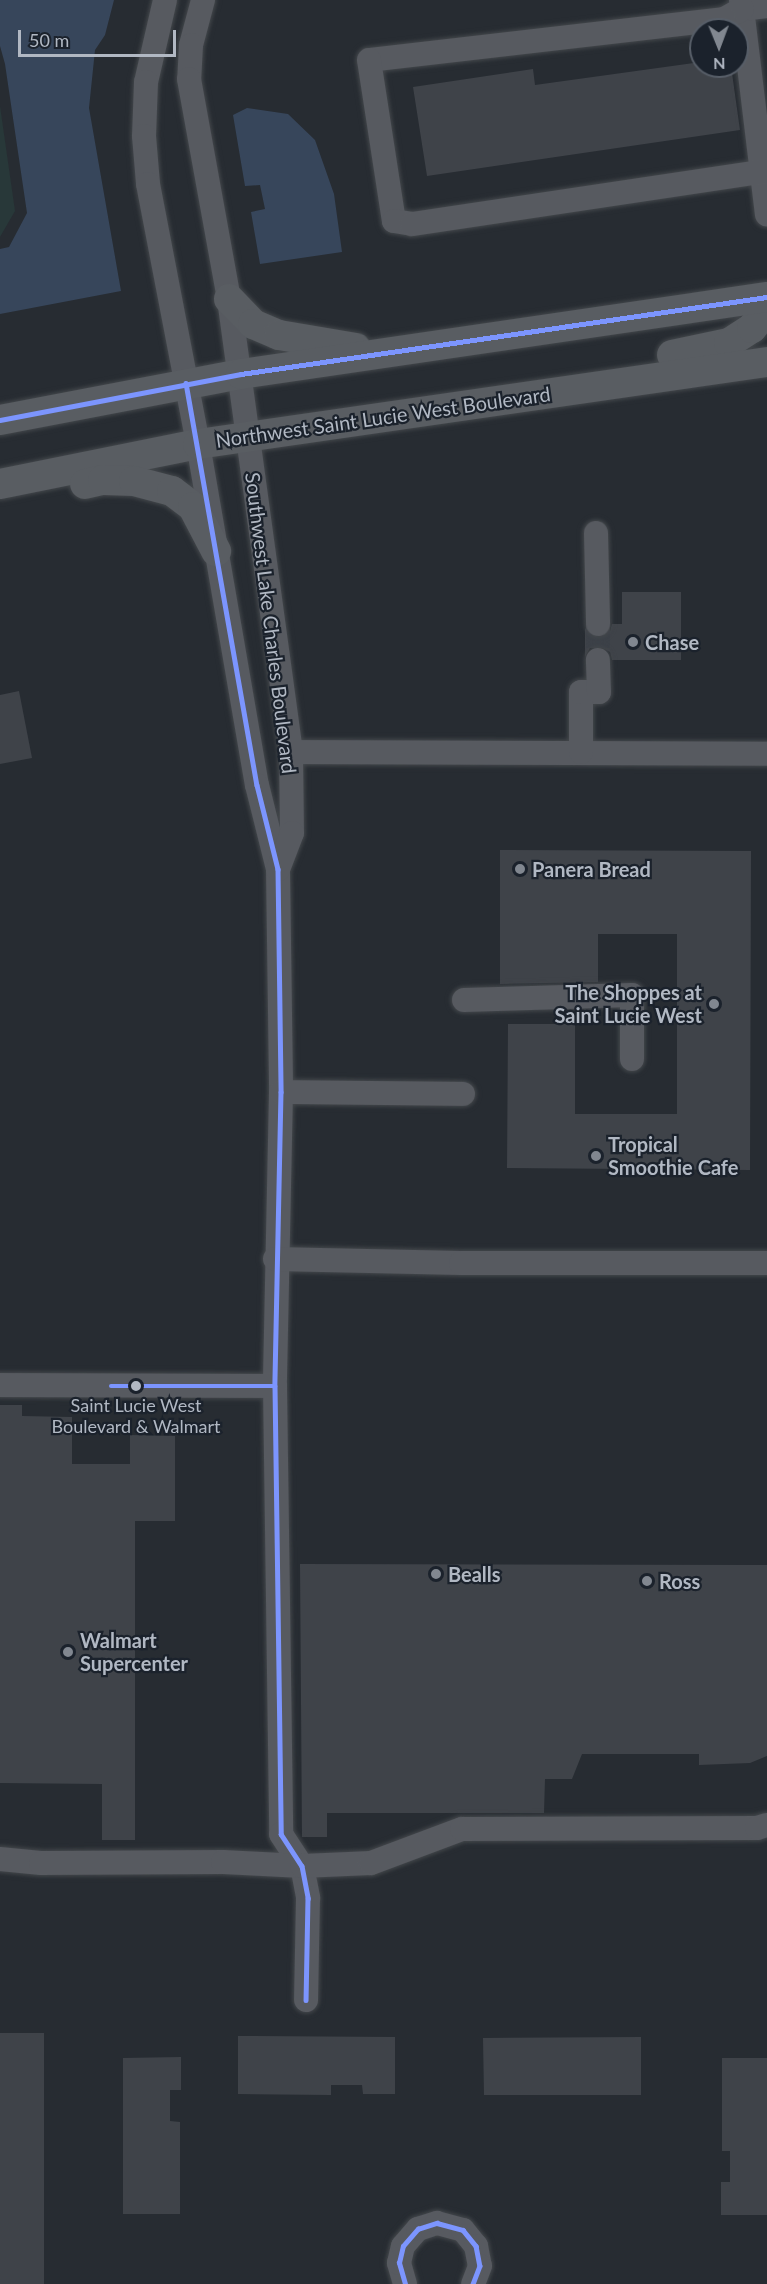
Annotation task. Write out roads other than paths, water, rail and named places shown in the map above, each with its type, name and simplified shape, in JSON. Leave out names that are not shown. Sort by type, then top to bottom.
[{"type":"main road","points":[[0,420],[241,374],[767,297]]},
{"type":"main road","points":[[229,299],[252,324],[279,335],[338,343],[376,354]]},
{"type":"main road","points":[[368,419],[396,397],[704,351],[729,344],[752,328],[767,310]]},
{"type":"main road","name":"Northwest Saint Lucie West Boulevard","points":[[0,484],[198,444],[767,362]]},
{"type":"main road","points":[[0,500],[103,480],[134,481],[155,485],[182,497],[193,507],[216,551]]},
{"type":"street","name":"Southwest Lake Charles Boulevard","points":[[165,0],[146,82],[144,136],[148,184],[198,444],[256,785],[279,869]]},
{"type":"street","name":"Southwest Lake Charles Boulevard","points":[[203,0],[191,45],[189,79],[241,374],[291,752],[292,833],[279,869]]},
{"type":"street","points":[[741,5],[765,171],[767,214]]},
{"type":"street","points":[[765,171],[412,224],[394,221],[369,60],[724,19],[741,5],[767,6]]},
{"type":"street","points":[[596,533],[598,624]]},
{"type":"street","points":[[580,752],[581,692],[599,692],[598,660]]},
{"type":"street","points":[[291,752],[767,754]]},
{"type":"street","points":[[279,869],[280,1092],[275,1259],[275,1386],[281,1834],[302,1866],[308,1898],[306,2000]]},
{"type":"street","points":[[464,1000],[632,995],[632,1059]]},
{"type":"street","points":[[280,1092],[463,1094]]},
{"type":"street","points":[[275,1259],[461,1263],[767,1263]]},
{"type":"street","points":[[0,1385],[275,1386]]},
{"type":"street","points":[[0,1859],[41,1863],[223,1862],[302,1866],[371,1863],[462,1829],[757,1828],[767,1825]]},
{"type":"street","points":[[405,2284],[399,2263],[403,2246],[418,2229],[437,2223],[457,2227],[473,2240],[480,2260],[473,2284]]},
{"type":"water","points":[[0,0],[114,0],[105,35],[95,50],[89,108],[121,291],[0,314],[0,249],[9,247],[27,213],[5,64],[0,46]]},
{"type":"water","points":[[247,108],[288,114],[315,140],[334,194],[342,252],[260,264],[251,212],[265,209],[260,185],[245,186],[233,115]]},
{"type":"tunnel","points":[[598,624],[598,660]]},
{"type":"place","name":"Chase","points":[[633,642]]},
{"type":"place","name":"Panera Bread","points":[[520,869]]},
{"type":"place","name":"The Shoppes at Saint Lucie West","points":[[714,1004]]},
{"type":"place","name":"Tropical Smoothie Cafe","points":[[596,1156]]},
{"type":"place","name":"Saint Lucie West Boulevard & Walmart","points":[[136,1386]]},
{"type":"place","name":"Bealls","points":[[436,1574]]},
{"type":"place","name":"Ross","points":[[647,1581]]},
{"type":"place","name":"Walmart Supercenter","points":[[68,1652]]}]
